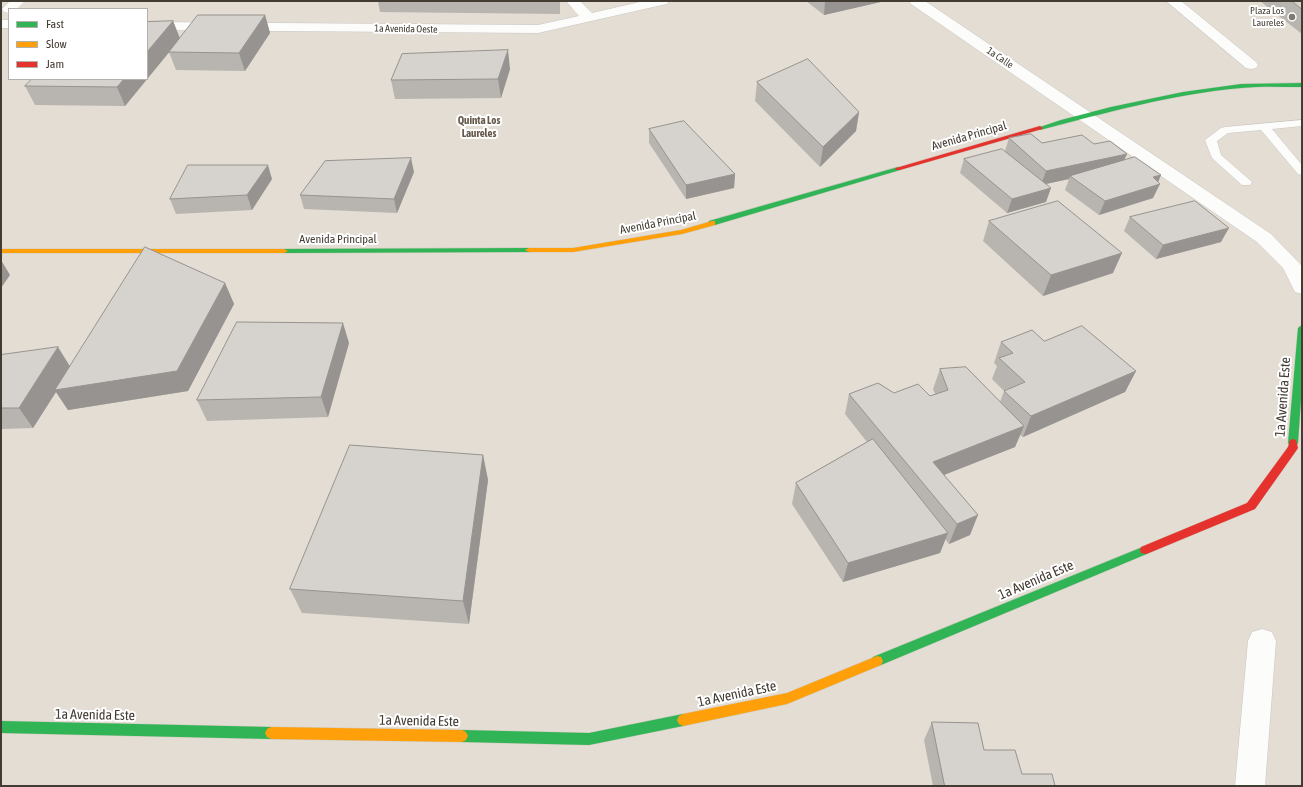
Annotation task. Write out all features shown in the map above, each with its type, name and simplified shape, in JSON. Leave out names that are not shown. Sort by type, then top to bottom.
[{"type":"street","points":[[10,8],[18,1]]},
{"type":"street","points":[[573,1],[588,17]]},
{"type":"street","name":"1a Avenida Oeste","points":[[148,26],[538,29],[662,1]]},
{"type":"street","name":"1a Calle","points":[[916,1],[1264,238],[1291,265],[1302,288]]},
{"type":"street","points":[[1173,1],[1251,65]]},
{"type":"street","name":"Avenida Principal","points":[[1,251],[573,250],[682,232],[1085,115],[1180,94],[1234,87],[1302,85]]},
{"type":"street","name":"1a Avenida Este","points":[[1,727],[589,739],[787,698],[1251,506],[1293,448],[1302,328]]},
{"type":"street","points":[[1250,786],[1262,641]]},
{"type":"lane","points":[[1246,182],[1216,156],[1211,140],[1225,130],[1302,123]]},
{"type":"lane","points":[[1264,126],[1302,172]]},
{"type":"shaded area","points":[[1,1],[1302,1],[1302,786],[1,786]]},
{"type":"building","points":[[1292,1],[1302,1],[1302,9]]},
{"type":"building","points":[[198,15],[265,15],[239,53],[169,52]]},
{"type":"building","points":[[173,21],[148,51],[148,22]]},
{"type":"building","points":[[508,50],[498,79],[391,80],[402,54]]},
{"type":"building","points":[[808,59],[859,112],[823,147],[757,82]]},
{"type":"building","points":[[31,80],[123,80],[117,87],[25,86]]},
{"type":"building","points":[[684,121],[735,174],[686,185],[649,129]]},
{"type":"building","points":[[1031,134],[1042,143],[1082,135],[1094,144],[1110,141],[1127,154],[1046,171],[1009,138]]},
{"type":"building","points":[[1002,149],[1051,188],[1012,199],[964,159]]},
{"type":"building","points":[[1135,157],[1161,175],[1153,177],[1160,184],[1105,201],[1070,176]]},
{"type":"building","points":[[411,158],[394,199],[300,195],[325,161]]},
{"type":"building","points":[[188,165],[268,165],[247,195],[170,199]]},
{"type":"building","points":[[1058,201],[1122,253],[1051,275],[989,221]]},
{"type":"building","points":[[1195,201],[1229,228],[1163,245],[1130,217]]},
{"type":"building","points":[[145,247],[225,283],[177,371],[55,390]]},
{"type":"building","points":[[237,322],[343,323],[321,397],[197,400]]},
{"type":"building","points":[[1082,326],[1136,371],[1031,416],[1004,391],[1025,382],[999,358],[1013,353],[1001,342],[1032,330],[1044,341]]},
{"type":"building","points":[[58,347],[19,408],[1,408],[1,355]]},
{"type":"building","points":[[966,367],[1024,426],[933,462],[978,515],[957,524],[849,394],[878,383],[894,393],[918,384],[930,396],[948,390],[940,369]]},
{"type":"building","points":[[873,439],[948,533],[848,563],[796,483]]},
{"type":"building","points":[[350,445],[483,455],[463,601],[290,589]]},
{"type":"building","points":[[932,722],[978,723],[984,750],[1015,750],[1022,774],[1052,774],[1055,786],[945,786]]},
{"type":"traffic: fast","points":[[1040,128],[1111,109],[1183,94],[1241,86],[1302,85]]},
{"type":"traffic: fast","points":[[712,223],[898,169]]},
{"type":"traffic: fast","points":[[284,251],[529,250]]},
{"type":"traffic: fast","points":[[1293,443],[1302,328]]},
{"type":"traffic: fast","points":[[877,661],[1145,550]]},
{"type":"traffic: fast","points":[[462,736],[589,739],[683,720]]},
{"type":"traffic: fast","points":[[1,727],[271,733]]},
{"type":"traffic: slow","points":[[529,250],[573,250],[682,232],[712,223]]},
{"type":"traffic: slow","points":[[1,251],[284,251]]},
{"type":"traffic: slow","points":[[683,720],[787,698],[877,661]]},
{"type":"traffic: slow","points":[[271,733],[462,736]]},
{"type":"traffic: jam","points":[[898,169],[1040,128]]},
{"type":"traffic: jam","points":[[1145,550],[1251,506],[1293,448],[1293,443]]},
{"type":"place","name":"Plaza Los Laureles","points":[[1292,17]]},
{"type":"district","name":"Quinta Los Laureles","points":[[479,127]]}]
